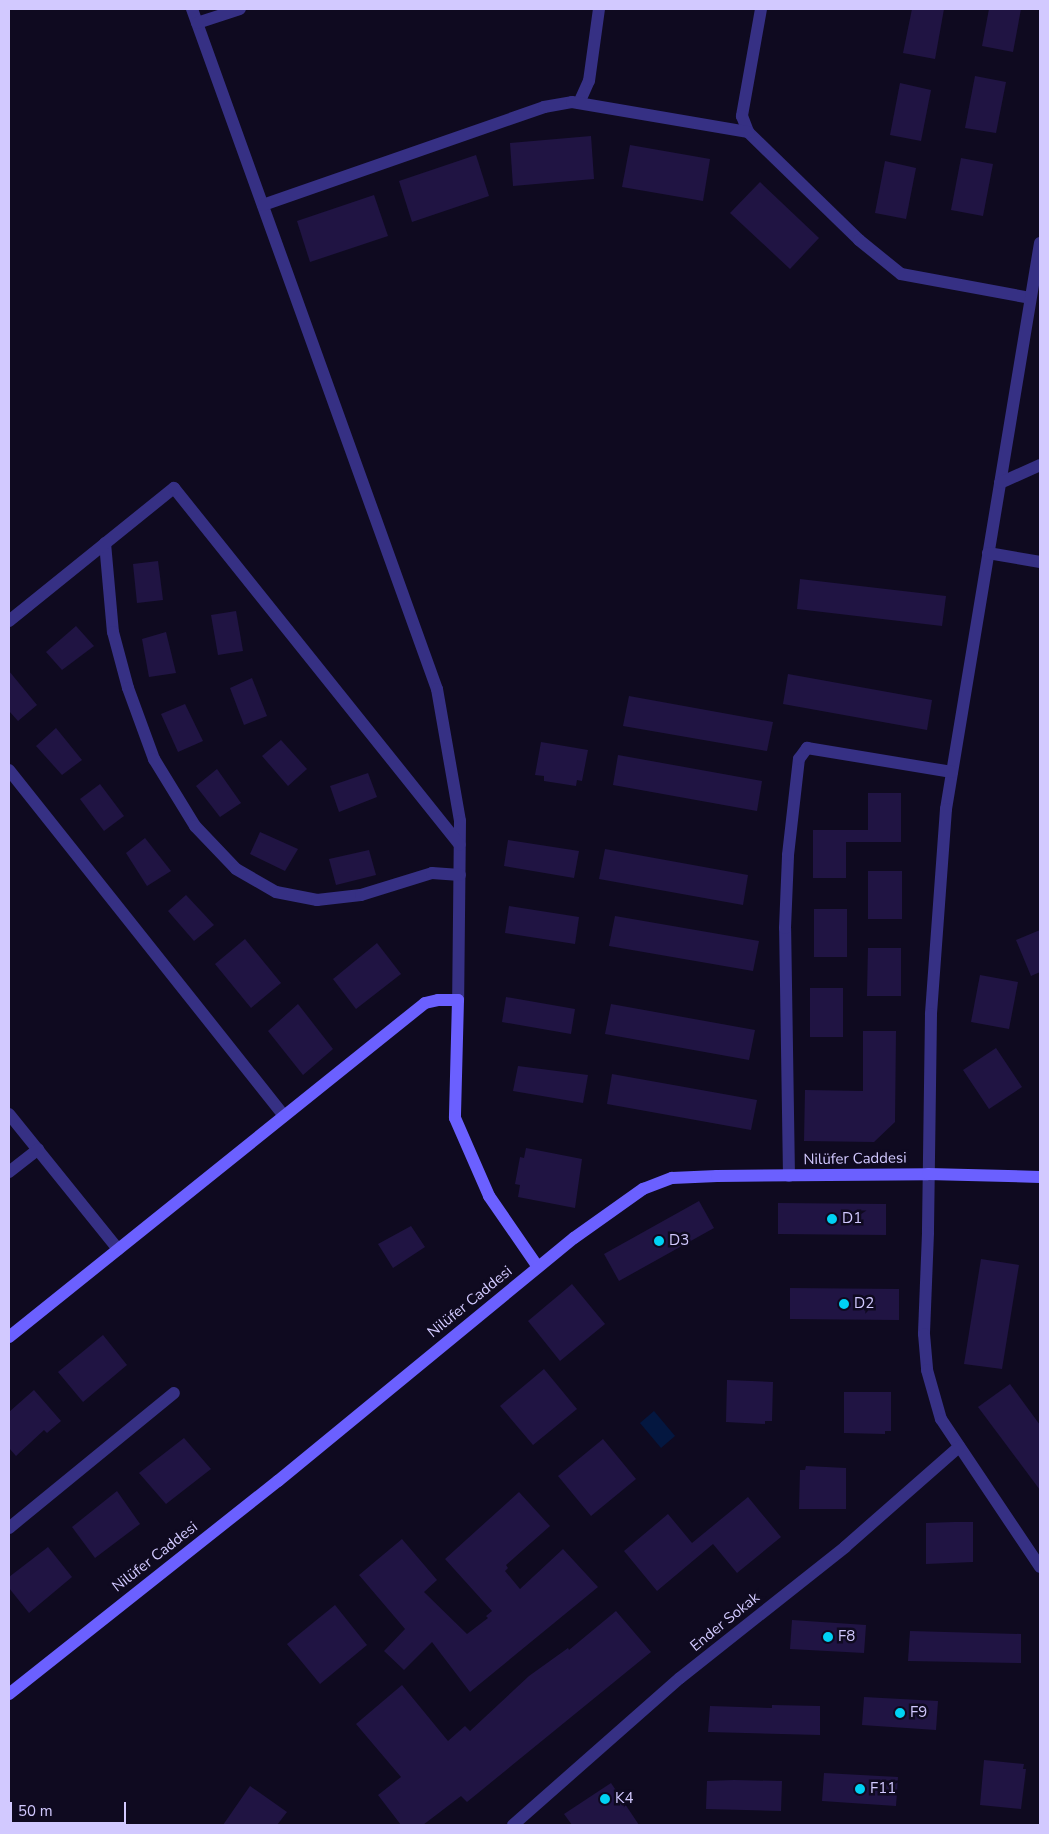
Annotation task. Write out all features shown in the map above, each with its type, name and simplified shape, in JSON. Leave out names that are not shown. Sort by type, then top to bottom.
[{"type":"street","points":[[192,9],[437,689],[460,821],[455,1118],[489,1196],[538,1268]]},
{"type":"street","points":[[197,23],[240,9]]},
{"type":"street","points":[[579,103],[589,81],[599,9]]},
{"type":"street","points":[[761,9],[742,116],[748,132],[859,240],[901,274],[1030,298]]},
{"type":"street","points":[[263,206],[544,107],[579,103],[748,132]]},
{"type":"street","points":[[1040,243],[945,819],[931,1014],[924,1334],[927,1370],[941,1419],[1040,1567]]},
{"type":"street","points":[[1000,483],[1040,465]]},
{"type":"street","points":[[9,621],[174,488],[460,845]]},
{"type":"street","points":[[105,543],[113,632],[128,688],[154,759],[195,826],[236,869],[276,892],[317,900],[361,896],[432,873],[460,875]]},
{"type":"street","points":[[988,553],[1040,562]]},
{"type":"street","points":[[790,1176],[785,928],[788,856],[799,759],[807,748],[952,772]]},
{"type":"street","points":[[9,770],[284,1116]]},
{"type":"street","points":[[9,1337],[425,1003],[458,1000]]},
{"type":"street","points":[[9,1114],[118,1249]]},
{"type":"street","points":[[9,1172],[38,1149]]},
{"type":"street","name":"Nilüfer Caddesi","points":[[9,1694],[278,1481],[538,1268],[644,1189],[672,1178],[928,1174],[1040,1177]]},
{"type":"street","points":[[9,1528],[174,1393]]},
{"type":"street","name":"Ender Sokak","points":[[513,1825],[680,1678],[845,1547],[959,1447]]},
{"type":"water","points":[[654,1411],[675,1436],[661,1448],[640,1423]]},
{"type":"building","points":[[912,9],[944,9],[935,59],[903,53]]},
{"type":"building","points":[[989,9],[1021,9],[1013,52],[982,46]]},
{"type":"building","points":[[975,76],[1006,82],[996,133],[965,128]]},
{"type":"building","points":[[900,83],[931,90],[921,141],[890,135]]},
{"type":"building","points":[[591,136],[594,179],[513,186],[510,143]]},
{"type":"building","points":[[630,145],[710,159],[703,201],[622,187]]},
{"type":"building","points":[[476,155],[489,196],[412,222],[399,181]]},
{"type":"building","points":[[961,158],[993,164],[983,216],[951,210]]},
{"type":"building","points":[[885,161],[916,168],[906,219],[875,213]]},
{"type":"building","points":[[760,182],[819,238],[790,269],[730,213]]},
{"type":"building","points":[[374,195],[388,236],[310,262],[297,221]]},
{"type":"building","points":[[158,561],[163,600],[137,603],[133,564]]},
{"type":"building","points":[[800,579],[946,596],[942,626],[797,609]]},
{"type":"building","points":[[236,611],[243,651],[218,655],[211,615]]},
{"type":"building","points":[[76,626],[94,646],[62,670],[46,652]]},
{"type":"building","points":[[166,632],[176,673],[149,677],[142,639]]},
{"type":"building","points":[[9,671],[37,705],[18,721],[9,711]]},
{"type":"building","points":[[788,674],[932,700],[927,730],[783,704]]},
{"type":"building","points":[[252,678],[267,716],[244,725],[230,688]]},
{"type":"building","points":[[629,696],[773,722],[767,751],[623,726]]},
{"type":"building","points":[[185,704],[203,741],[178,752],[161,714]]},
{"type":"building","points":[[56,728],[82,760],[62,775],[36,746]]},
{"type":"building","points":[[281,740],[307,769],[288,786],[262,756]]},
{"type":"building","points":[[541,742],[588,750],[582,781],[577,780],[576,786],[544,781],[544,776],[535,775]]},
{"type":"building","points":[[618,755],[762,781],[757,811],[613,785]]},
{"type":"building","points":[[217,769],[241,803],[220,817],[196,786]]},
{"type":"building","points":[[368,773],[377,797],[339,812],[330,786]]},
{"type":"building","points":[[100,784],[124,816],[104,831],[80,799]]},
{"type":"building","points":[[868,793],[901,793],[901,842],[846,842],[846,878],[813,878],[813,830],[868,830]]},
{"type":"building","points":[[260,832],[298,849],[285,871],[250,854]]},
{"type":"building","points":[[145,838],[171,871],[147,886],[126,853]]},
{"type":"building","points":[[508,840],[579,851],[574,878],[504,866]]},
{"type":"building","points":[[605,849],[748,875],[743,905],[599,879]]},
{"type":"building","points":[[369,850],[376,875],[336,885],[329,859]]},
{"type":"building","points":[[868,871],[902,871],[902,919],[868,919]]},
{"type":"building","points":[[186,895],[214,925],[194,941],[168,911]]},
{"type":"building","points":[[509,906],[579,917],[575,944],[505,933]]},
{"type":"building","points":[[814,909],[847,909],[847,957],[814,957]]},
{"type":"building","points":[[615,916],[759,941],[753,971],[609,946]]},
{"type":"building","points":[[1040,930],[1040,972],[1031,976],[1016,940]]},
{"type":"building","points":[[245,939],[281,983],[251,1008],[215,964]]},
{"type":"building","points":[[377,943],[401,974],[356,1009],[333,979]]},
{"type":"building","points":[[868,948],[901,948],[901,996],[867,996]]},
{"type":"building","points":[[980,975],[1018,982],[1009,1029],[971,1022]]},
{"type":"building","points":[[810,988],[843,988],[843,1037],[810,1037]]},
{"type":"building","points":[[506,997],[575,1009],[571,1034],[502,1022]]},
{"type":"building","points":[[298,1004],[333,1049],[303,1075],[268,1031]]},
{"type":"building","points":[[611,1004],[755,1030],[749,1060],[605,1034]]},
{"type":"building","points":[[863,1031],[896,1031],[895,1122],[874,1142],[804,1141],[805,1090],[863,1091]]},
{"type":"building","points":[[996,1048],[1022,1087],[989,1109],[963,1070]]},
{"type":"building","points":[[518,1066],[588,1075],[583,1103],[513,1091]]},
{"type":"building","points":[[612,1074],[757,1100],[751,1130],[607,1104]]},
{"type":"building","points":[[526,1148],[582,1159],[575,1208],[518,1197],[520,1185],[515,1184],[520,1157],[524,1158]]},
{"type":"building","name":"D3","points":[[699,1201],[714,1228],[619,1281],[604,1254]]},
{"type":"building","name":"D1","points":[[778,1203],[886,1204],[886,1235],[778,1234]]},
{"type":"building","points":[[411,1226],[425,1247],[393,1268],[378,1244]]},
{"type":"building","points":[[981,1259],[1019,1265],[1002,1369],[964,1364]]},
{"type":"building","points":[[572,1284],[605,1324],[560,1361],[528,1321]]},
{"type":"building","name":"D2","points":[[790,1288],[899,1289],[899,1320],[790,1319]]},
{"type":"building","points":[[103,1335],[127,1365],[83,1402],[58,1372]]},
{"type":"building","points":[[544,1369],[577,1409],[533,1445],[500,1406]]},
{"type":"building","points":[[727,1380],[773,1382],[772,1421],[765,1421],[765,1424],[726,1422]]},
{"type":"building","points":[[1010,1384],[1040,1425],[1040,1490],[978,1407]]},
{"type":"building","points":[[34,1390],[61,1421],[47,1433],[44,1430],[16,1456],[9,1448],[9,1412]]},
{"type":"building","points":[[844,1392],[891,1392],[891,1431],[885,1431],[885,1434],[844,1433]]},
{"type":"building","points":[[184,1438],[211,1469],[166,1504],[139,1473]]},
{"type":"building","points":[[603,1439],[636,1479],[591,1516],[558,1476]]},
{"type":"building","points":[[806,1466],[846,1468],[846,1509],[799,1509],[800,1470],[805,1470]]},
{"type":"building","points":[[117,1491],[140,1524],[95,1558],[72,1527]]},
{"type":"building","points":[[519,1492],[550,1526],[506,1565],[508,1568],[505,1571],[520,1589],[563,1549],[598,1587],[470,1692],[432,1642],[404,1670],[384,1651],[405,1629],[359,1575],[402,1539],[437,1580],[424,1592],[467,1634],[488,1618],[486,1616],[492,1611],[445,1559]]},
{"type":"building","points":[[748,1497],[781,1537],[737,1573],[713,1544],[657,1591],[624,1551],[668,1514],[692,1543]]},
{"type":"building","points":[[973,1522],[973,1562],[926,1564],[926,1523]]},
{"type":"building","points":[[48,1547],[72,1577],[29,1613],[9,1588],[9,1577]]},
{"type":"building","points":[[335,1605],[367,1645],[320,1684],[287,1644]]},
{"type":"building","points":[[616,1611],[651,1652],[467,1802],[461,1796],[423,1825],[401,1825],[378,1795],[401,1777],[356,1724],[402,1685],[448,1741],[465,1726],[470,1731],[529,1676],[568,1648],[569,1650]]},
{"type":"building","name":"F8","points":[[792,1620],[866,1625],[864,1653],[790,1649]]},
{"type":"building","points":[[910,1631],[1021,1634],[1021,1663],[908,1661]]},
{"type":"building","name":"F9","points":[[864,1697],[938,1701],[936,1730],[862,1725]]},
{"type":"building","points":[[772,1705],[820,1706],[820,1735],[708,1732],[710,1706],[772,1708]]},
{"type":"building","points":[[984,1760],[1024,1764],[1023,1769],[1026,1769],[1021,1809],[980,1805]]},
{"type":"building","name":"F11","points":[[824,1773],[898,1777],[896,1806],[822,1801]]},
{"type":"building","points":[[707,1781],[782,1781],[781,1811],[706,1809]]},
{"type":"building","name":"K4","points":[[611,1783],[639,1825],[572,1825],[564,1814]]},
{"type":"building","points":[[250,1786],[287,1812],[277,1825],[223,1825]]},
{"type":"place","name":"D1","points":[[832,1219]]},
{"type":"place","name":"D3","points":[[659,1241]]},
{"type":"place","name":"D2","points":[[844,1304]]},
{"type":"place","name":"F8","points":[[828,1637]]},
{"type":"place","name":"F9","points":[[900,1713]]},
{"type":"place","name":"F11","points":[[860,1789]]},
{"type":"place","name":"K4","points":[[605,1799]]}]
